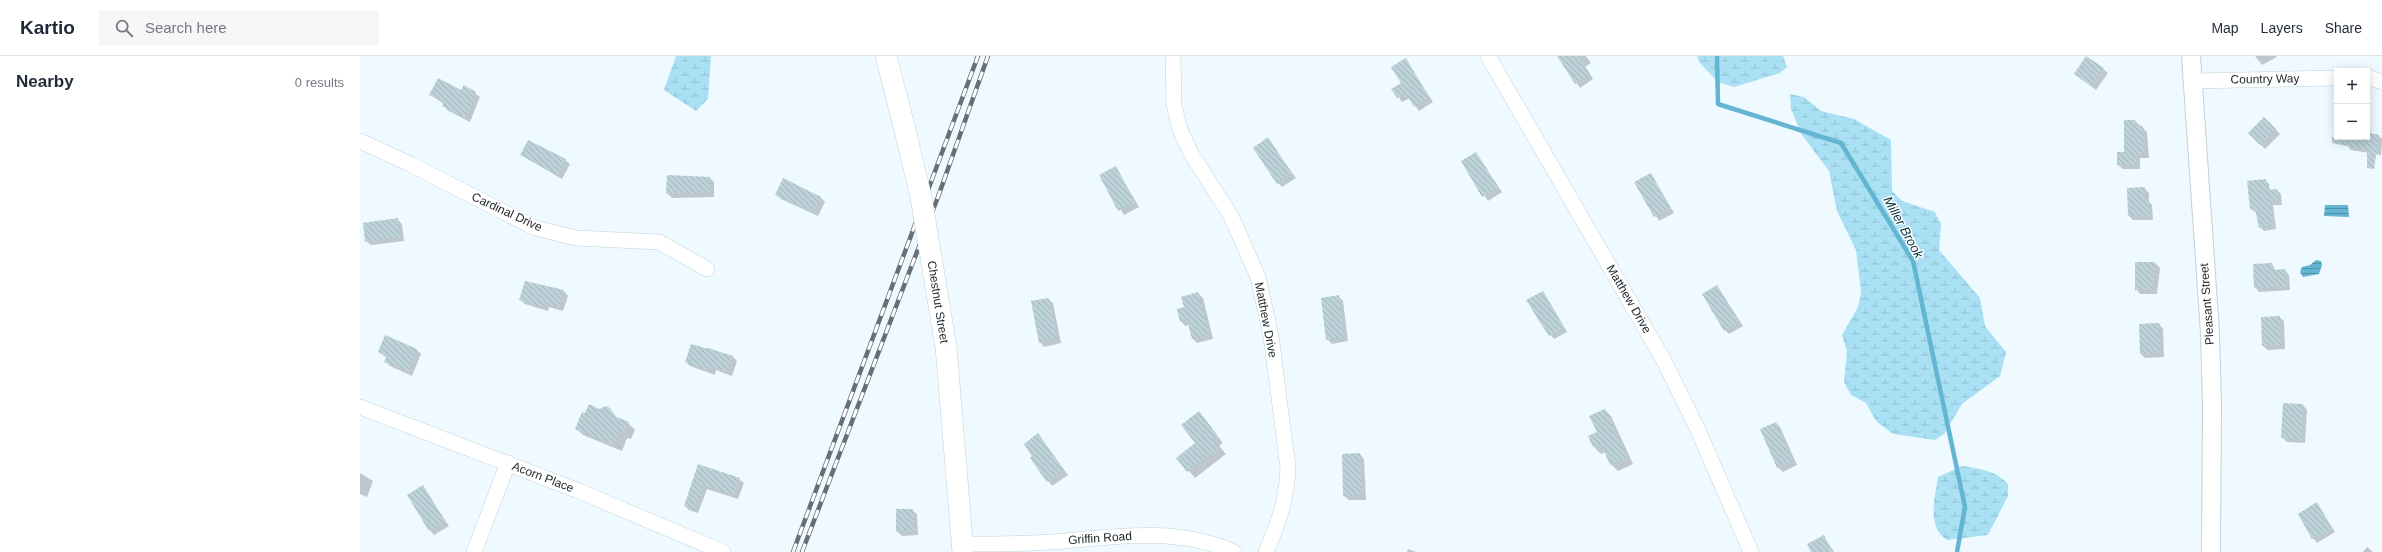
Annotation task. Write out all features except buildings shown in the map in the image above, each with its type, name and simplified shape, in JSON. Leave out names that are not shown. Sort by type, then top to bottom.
[{"type":"main road","name":"Chestnut Street","points":[[886,56],[921,197],[946,347],[963,548]]},
{"type":"street","name":"Matthew Drive","points":[[1173,56],[1174,105],[1180,130],[1192,155],[1231,216],[1243,240],[1258,277],[1266,306],[1288,468],[1287,491],[1284,508],[1266,552]]},
{"type":"street","name":"Matthew Drive","points":[[1488,56],[1663,359],[1698,430],[1751,552]]},
{"type":"street","name":"Pleasant Street","points":[[2191,56],[2210,333],[2212,405],[2211,552]]},
{"type":"street","name":"Country Way","points":[[2193,81],[2334,78]]},
{"type":"street","points":[[2370,78],[2382,82]]},
{"type":"street","name":"Cardinal Drive","points":[[360,142],[410,164],[535,228],[576,238],[659,242],[707,269]]},
{"type":"street","name":"Acorn Place","points":[[360,407],[508,463],[723,552]]},
{"type":"street","points":[[474,552],[508,463]]},
{"type":"street","name":"Griffin Road","points":[[963,548],[1166,535],[1206,541],[1234,552]]},
{"type":"green space","points":[[676,56],[711,56],[708,99],[696,111],[664,90]]},
{"type":"green space","points":[[1697,56],[1783,56],[1787,67],[1780,73],[1734,87],[1718,82],[1699,62]]},
{"type":"green space","points":[[1790,94],[1804,97],[1821,111],[1854,119],[1891,140],[1892,191],[1902,201],[1935,212],[1941,224],[1939,250],[1980,298],[1985,326],[2006,352],[2000,376],[1962,404],[1944,434],[1935,440],[1893,434],[1876,421],[1866,403],[1851,395],[1844,382],[1847,351],[1842,335],[1858,307],[1861,292],[1856,250],[1837,211],[1829,171],[1802,135],[1791,109]]},
{"type":"green space","points":[[1962,466],[1981,469],[1998,476],[2008,484],[2008,496],[1988,535],[1947,540],[1940,534],[1934,519],[1934,503],[1938,477]]},
{"type":"shaded area","points":[[2325,205],[2348,205],[2349,217],[2324,216]]},
{"type":"shaded area","points":[[2316,260],[2321,261],[2322,265],[2319,274],[2303,277],[2300,272],[2302,267],[2310,265]]},
{"type":"waterway","name":"Miller Brook","points":[[1717,56],[1718,104],[1841,143],[1913,261],[1965,507],[1957,552]]},
{"type":"railway","points":[[793,552],[978,56]]},
{"type":"railway","points":[[802,552],[938,197],[988,56]]}]
